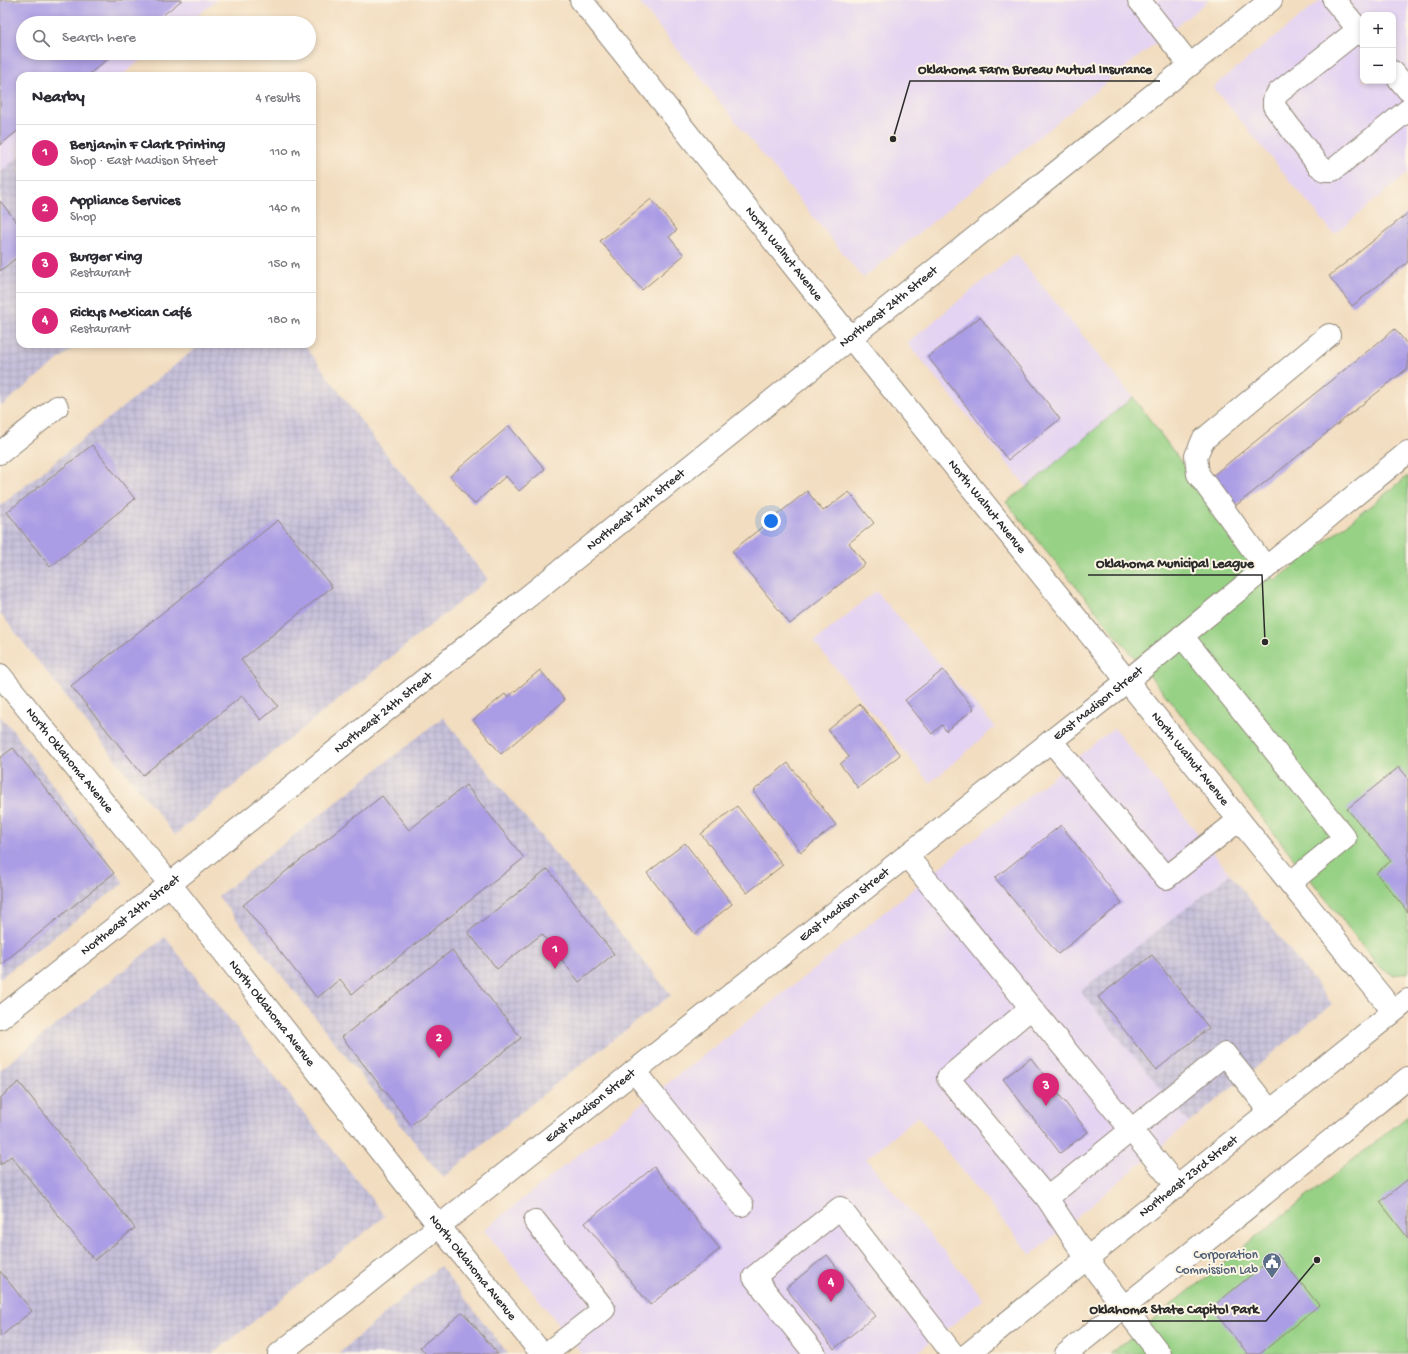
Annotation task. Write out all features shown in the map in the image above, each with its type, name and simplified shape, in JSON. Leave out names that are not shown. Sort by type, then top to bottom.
[{"type":"street","name":"North Walnut Avenue","points":[[581,0],[850,338],[1290,883],[1401,1005]]},
{"type":"street","points":[[1139,0],[1190,65]]},
{"type":"street","name":"Northeast 24th Street","points":[[0,1018],[170,884],[1272,0]]},
{"type":"street","points":[[1334,0],[1360,32]]},
{"type":"street","points":[[1360,34],[1278,93],[1274,100],[1274,106],[1318,165],[1325,170],[1333,170],[1408,110]]},
{"type":"street","points":[[1396,76],[1408,90]]},
{"type":"street","points":[[1266,568],[1198,474],[1196,456],[1204,440],[1329,335]]},
{"type":"street","points":[[0,453],[57,407]]},
{"type":"street","name":"East Madison Street","points":[[291,1350],[439,1226],[1127,681],[1408,452]]},
{"type":"street","points":[[1182,636],[1345,838],[1290,883]]},
{"type":"street","name":"North Oklahoma Avenue","points":[[0,675],[170,884],[439,1226],[542,1354]]},
{"type":"street","points":[[1051,741],[1166,878],[1239,820]]},
{"type":"street","points":[[906,856],[1177,1186]]},
{"type":"street","name":"Northeast 23rd Street","points":[[968,1354],[1401,1005]]},
{"type":"street","points":[[1031,1008],[948,1078],[1047,1198],[1087,1259],[1123,1308],[1160,1354]]},
{"type":"street","points":[[1047,1198],[1225,1054],[1270,1111]]},
{"type":"street","points":[[634,1071],[742,1205]]},
{"type":"street","points":[[1066,1354],[1408,1078]]},
{"type":"street","points":[[815,1354],[754,1277],[840,1208],[953,1354]]},
{"type":"street","points":[[535,1221],[604,1309],[546,1354]]},
{"type":"shaded area","points":[[0,0],[217,0],[197,16],[16,16],[16,60],[141,60],[126,72],[16,72],[16,159],[0,172]]},
{"type":"shaded area","points":[[637,0],[1209,0],[863,278]]},
{"type":"shaded area","points":[[1321,0],[1408,0],[1408,173],[1334,234],[1213,87]]},
{"type":"shaded area","points":[[16,159],[16,348],[73,348],[0,407],[0,172]]},
{"type":"shaded area","points":[[1016,254],[1133,397],[1027,487],[907,343]]},
{"type":"shaded area","points":[[196,348],[307,348],[374,439],[488,579],[281,746],[175,835],[0,613],[0,506]]},
{"type":"shaded area","points":[[876,591],[995,727],[930,783],[814,642]]},
{"type":"shaded area","points":[[0,716],[12,729],[124,883],[0,978]]},
{"type":"shaded area","points":[[443,717],[671,995],[553,1086],[443,1178],[218,896]]},
{"type":"shaded area","points":[[1114,728],[1230,874],[1081,991],[1189,1123],[1031,1255],[918,1116],[866,1159],[984,1299],[916,1354],[582,1354],[484,1230],[804,977]]},
{"type":"shaded area","points":[[1230,874],[1332,1004],[1189,1123],[1080,991]]},
{"type":"shaded area","points":[[165,937],[385,1216],[213,1354],[0,1354],[0,1070]]},
{"type":"shaded area","points":[[440,1266],[508,1354],[338,1354]]},
{"type":"green space","points":[[1133,397],[1246,549],[1275,581],[1408,476],[1408,973],[1394,975],[1380,968],[1172,703],[1006,502],[1027,487]]},
{"type":"green space","points":[[1408,1116],[1408,1354],[1110,1354]]},
{"type":"building","points":[[0,0],[182,0],[162,16],[16,16],[16,60],[106,60],[92,72],[16,72],[16,132],[0,145]]},
{"type":"building","points":[[651,199],[677,230],[669,237],[684,255],[642,290],[600,241]]},
{"type":"building","points":[[0,201],[16,221],[16,258],[0,271]]},
{"type":"building","points":[[1408,213],[1408,262],[1352,306],[1329,276]]},
{"type":"building","points":[[980,317],[1060,419],[1008,460],[928,357]]},
{"type":"building","points":[[1395,329],[1408,345],[1408,368],[1234,507],[1211,477]]},
{"type":"building","points":[[509,426],[545,469],[519,491],[506,476],[474,504],[450,476]]},
{"type":"building","points":[[92,445],[135,499],[50,567],[7,512]]},
{"type":"building","points":[[807,491],[823,511],[849,492],[874,523],[849,543],[865,564],[790,624],[732,551]]},
{"type":"building","points":[[278,520],[332,587],[241,660],[278,706],[261,720],[242,696],[143,775],[71,686]]},
{"type":"building","points":[[540,670],[565,700],[501,754],[473,720],[505,694],[508,697]]},
{"type":"building","points":[[943,670],[974,709],[946,731],[942,725],[932,734],[905,700]]},
{"type":"building","points":[[860,704],[900,755],[858,788],[840,764],[849,757],[828,730]]},
{"type":"building","points":[[13,748],[114,873],[0,965],[0,758]]},
{"type":"building","points":[[788,763],[836,825],[801,852],[753,791]]},
{"type":"building","points":[[1399,767],[1408,778],[1408,912],[1376,873],[1391,861],[1347,809]]},
{"type":"building","points":[[466,785],[524,858],[352,994],[340,979],[317,998],[243,905],[382,796],[409,830]]},
{"type":"building","points":[[737,806],[783,865],[747,893],[701,834]]},
{"type":"building","points":[[1061,825],[1122,903],[1058,954],[995,878]]},
{"type":"building","points":[[685,843],[732,904],[695,934],[647,873]]},
{"type":"building","points":[[548,869],[614,954],[579,982],[542,934],[497,969],[468,932]]},
{"type":"building","points":[[452,950],[521,1038],[411,1125],[342,1037]]},
{"type":"building","points":[[1152,955],[1209,1028],[1156,1070],[1098,997]]},
{"type":"building","points":[[1031,1058],[1088,1132],[1060,1153],[1003,1079]]},
{"type":"building","points":[[19,1082],[135,1228],[94,1260],[11,1156],[0,1165],[0,1098]]},
{"type":"building","points":[[654,1167],[720,1249],[650,1305],[585,1223]]},
{"type":"building","points":[[1408,1179],[1408,1238],[1380,1202]]},
{"type":"building","name":"Corporation Commission Lab","points":[[1277,1254],[1319,1305],[1260,1354],[1248,1354],[1211,1308]]},
{"type":"building","points":[[827,1255],[875,1316],[834,1349],[786,1288]]},
{"type":"building","points":[[0,1271],[32,1311],[0,1337]]},
{"type":"building","points":[[463,1312],[498,1354],[426,1354],[420,1347]]},
{"type":"place","name":"Oklahoma Farm Bureau Mutual Insurance","points":[[893,139]]},
{"type":"place","name":"Oklahoma Municipal League","points":[[1265,642]]},
{"type":"place","name":"Benjamin F Clark Printing","points":[[555,969]]},
{"type":"place","name":"Appliance Services","points":[[439,1058]]},
{"type":"place","name":"Burger King","points":[[1046,1106]]},
{"type":"place","name":"Oklahoma State Capitol Park","points":[[1317,1260]]},
{"type":"place","name":"Corporation Commission Lab","points":[[1272,1279]]},
{"type":"place","name":"Rickys Mexican Café","points":[[831,1302]]}]
